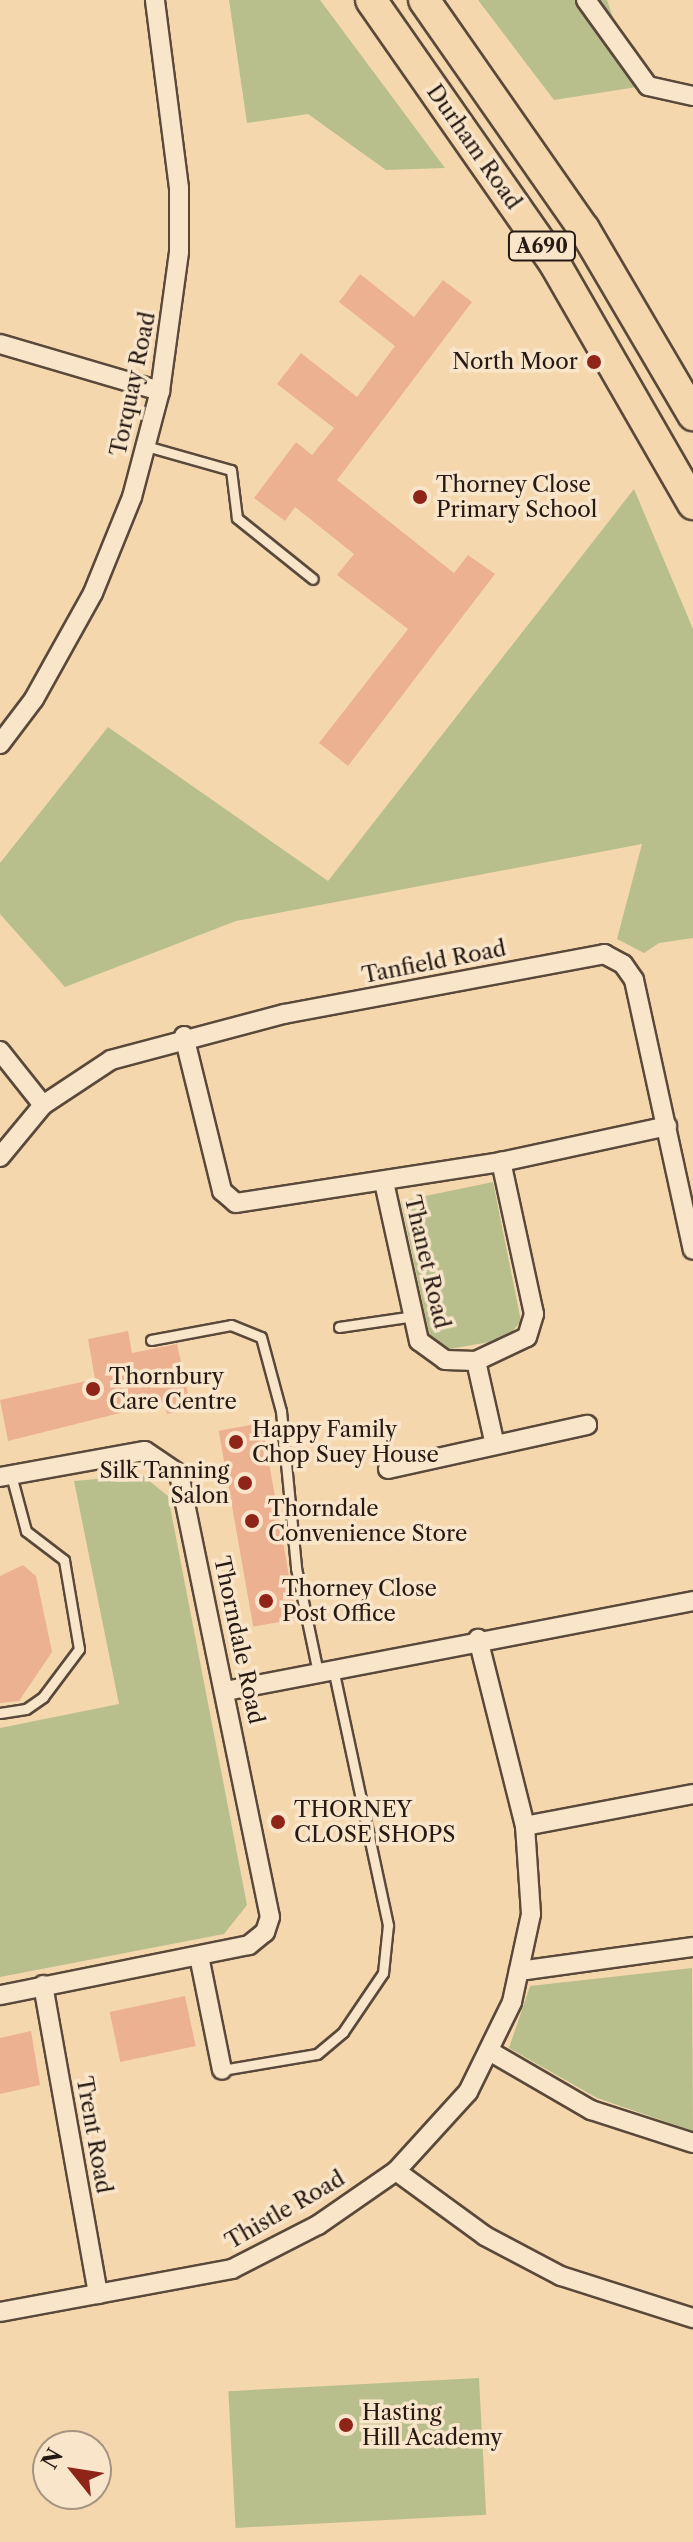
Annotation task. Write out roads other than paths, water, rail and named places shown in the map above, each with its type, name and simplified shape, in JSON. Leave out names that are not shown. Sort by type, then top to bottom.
[{"type":"highway","name":"Durham Road","points":[[371,0],[555,264],[693,504]]},
{"type":"highway","name":"Durham Road","points":[[424,0],[584,229],[693,415]]},
{"type":"street","name":"Torquay Road","points":[[0,744],[34,699],[93,593],[146,446],[160,391],[179,252],[179,188],[155,0]]},
{"type":"street","points":[[586,0],[648,86],[693,96]]},
{"type":"street","points":[[0,344],[160,391]]},
{"type":"street","name":"Tanfield Road","points":[[0,1157],[43,1105],[111,1060],[184,1036],[604,954],[623,964],[634,980],[693,1250]]},
{"type":"street","name":"Thanet Road","points":[[184,1036],[222,1191],[236,1203],[501,1162],[667,1126]]},
{"type":"street","points":[[0,1051],[43,1105]]},
{"type":"street","name":"Thanet Road","points":[[384,1182],[414,1316],[428,1352],[445,1360],[476,1361],[520,1343],[534,1314],[501,1162]]},
{"type":"street","points":[[476,1361],[495,1445]]},
{"type":"street","points":[[388,1469],[587,1425]]},
{"type":"street","name":"Thorndale Road","points":[[0,1995],[249,1945],[265,1932],[270,1917],[179,1474],[145,1451],[6,1476]]},
{"type":"street","points":[[226,1691],[478,1639],[693,1601]]},
{"type":"street","name":"Thistle Road","points":[[0,2312],[232,2269],[318,2225],[396,2171],[468,2092],[491,2052],[519,1971],[531,1914],[525,1826],[478,1639]]},
{"type":"street","points":[[525,1826],[693,1794]]},
{"type":"street","points":[[519,1971],[693,1947]]},
{"type":"street","points":[[199,1956],[222,2070]]},
{"type":"street","name":"Trent Road","points":[[43,1985],[98,2294]]},
{"type":"street","points":[[491,2052],[591,2110],[693,2143]]},
{"type":"street","points":[[396,2171],[485,2236],[561,2276],[693,2318]]},
{"type":"lane","points":[[146,446],[231,470],[237,518],[313,579]]},
{"type":"lane","points":[[339,1327],[414,1316]]},
{"type":"lane","points":[[151,1340],[231,1325],[261,1337],[281,1411],[296,1568],[326,1670],[388,1925],[383,1973],[343,2032],[317,2054],[222,2070]]},
{"type":"lane","points":[[0,1713],[26,1709],[43,1697],[79,1649],[64,1560],[26,1531],[6,1476]]},
{"type":"place","name":"North Moor","points":[[594,362]]},
{"type":"place","name":"Thorney Close Primary School","points":[[420,497]]},
{"type":"place","name":"Thornbury Care Centre","points":[[93,1389]]},
{"type":"place","name":"Happy Family Chop Suey House","points":[[236,1442]]},
{"type":"place","name":"Silk Tanning Salon","points":[[245,1483]]},
{"type":"place","name":"Thorndale Convenience Store","points":[[252,1521]]},
{"type":"place","name":"Thorney Close Post Office","points":[[266,1601]]},
{"type":"place","name":"THORNEY CLOSE SHOPS","points":[[278,1822]]},
{"type":"place","name":"Hasting Hill Academy","points":[[346,2425]]}]
